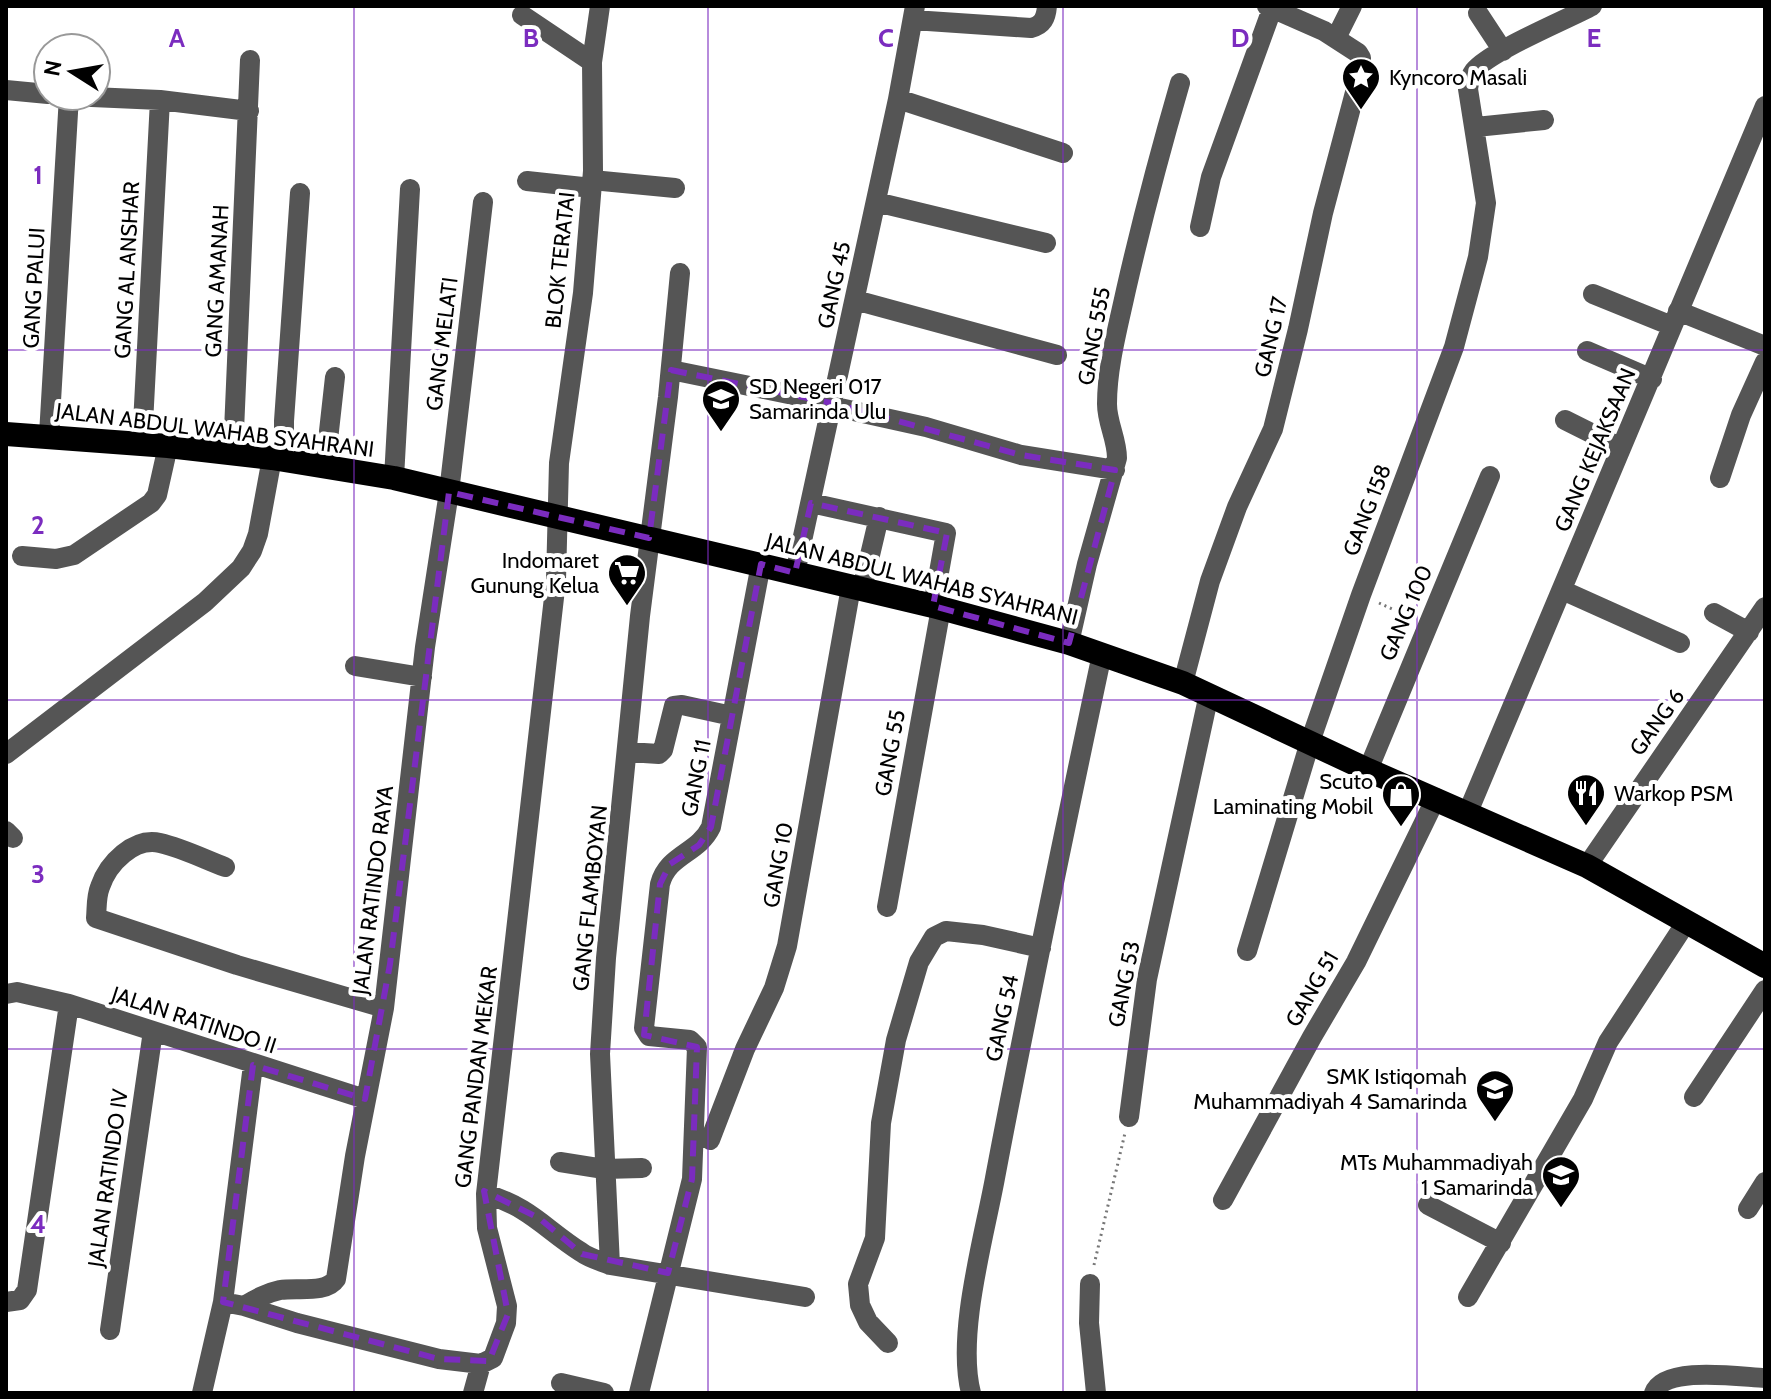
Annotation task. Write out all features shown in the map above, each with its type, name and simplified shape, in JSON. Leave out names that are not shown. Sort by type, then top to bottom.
[{"type":"highway","name":"JALAN ABDUL WAHAB SYAHRANI","points":[[6,434],[142,443],[278,459],[394,478],[937,607],[1069,643],[1209,694],[1368,770],[1587,866],[1762,959]]},
{"type":"street","name":"BLOK TERATAI","points":[[560,519],[559,463],[583,293],[592,184],[592,62],[600,6]]},
{"type":"street","points":[[910,11],[1031,28],[1040,26],[1046,17],[1047,6]]},
{"type":"street","points":[[1200,227],[1211,177],[1270,7],[1336,38],[1352,6]]},
{"type":"street","points":[[1478,13],[1503,51],[1592,6]]},
{"type":"street","name":"GANG 45","points":[[795,573],[898,99],[910,11]]},
{"type":"street","points":[[522,15],[592,62]]},
{"type":"street","name":"GANG 17","points":[[1183,683],[1210,581],[1237,507],[1273,429],[1323,213],[1358,81],[1361,58],[1336,38]]},
{"type":"street","name":"GANG 158","points":[[1247,951],[1310,742],[1361,595],[1454,347],[1478,257],[1486,203],[1468,89],[1475,69],[1503,51]]},
{"type":"street","name":"GANG AMANAH","points":[[233,454],[250,60]]},
{"type":"street","name":"GANG 555","points":[[1069,643],[1087,564],[1115,470],[1117,441],[1107,416],[1107,401],[1116,335],[1149,188],[1180,83]]},
{"type":"street","points":[[6,90],[32,92]]},
{"type":"street","points":[[112,98],[160,100],[249,111]]},
{"type":"street","points":[[898,99],[1063,153]]},
{"type":"street","name":"GANG AL ANSHAR","points":[[142,443],[160,100]]},
{"type":"street","name":"GANG KEJAKSAAN","points":[[1468,812],[1675,319],[1760,137],[1765,106]]},
{"type":"street","name":"GANG PALUI","points":[[49,435],[68,112]]},
{"type":"street","points":[[1476,127],[1544,120]]},
{"type":"street","points":[[527,181],[675,188]]},
{"type":"street","points":[[394,478],[410,189]]},
{"type":"street","points":[[6,754],[205,602],[241,568],[252,551],[278,459],[284,421],[300,193]]},
{"type":"street","name":"GANG MELATI","points":[[449,492],[483,202]]},
{"type":"street","points":[[876,202],[1046,243]]},
{"type":"street","name":"GANG FLAMBOYAN","points":[[610,1265],[600,1054],[606,958],[680,273]]},
{"type":"street","points":[[1593,294],[1765,346]]},
{"type":"street","points":[[855,300],[1057,355]]},
{"type":"street","points":[[1587,351],[1652,379]]},
{"type":"street","points":[[1720,478],[1741,415],[1765,362]]},
{"type":"street","points":[[671,370],[926,427],[1021,455],[1115,470]]},
{"type":"street","points":[[325,467],[335,377]]},
{"type":"street","points":[[1565,420],[1621,448]]},
{"type":"street","points":[[22,556],[56,559],[74,555],[151,503],[157,495],[168,446]]},
{"type":"street","name":"GANG 100","points":[[1368,770],[1490,476]]},
{"type":"street","name":"JALAN RATINDO RAYA","points":[[225,867],[160,843],[145,842],[134,846],[105,875],[97,899],[96,918],[237,965],[384,1008],[422,677],[449,492]]},
{"type":"street","points":[[811,503],[879,517]]},
{"type":"street","name":"GANG 10","points":[[710,1140],[745,1049],[774,988],[787,946],[856,588],[879,517]]},
{"type":"street","name":"GANG 55","points":[[879,517],[946,534],[937,607],[887,907]]},
{"type":"street","name":"GANG PANDAN MEKAR","points":[[473,1393],[481,1364],[493,1358],[508,1314],[487,1228],[486,1194],[556,580],[560,519]]},
{"type":"street","name":"GANG 11","points":[[668,1273],[692,1179],[697,1047],[690,1040],[649,1036],[644,1028],[663,871],[699,845],[711,827],[761,564]]},
{"type":"street","points":[[1562,590],[1680,643]]},
{"type":"street","name":"GANG 6","points":[[1587,866],[1765,607]]},
{"type":"street","points":[[1714,613],[1749,632]]},
{"type":"street","name":"GANG 54","points":[[971,1393],[965,1347],[971,1305],[1102,654]]},
{"type":"street","points":[[355,666],[422,677]]},
{"type":"street","name":"GANG 53","points":[[1129,1117],[1147,979],[1209,694]]},
{"type":"street","points":[[628,752],[662,752],[674,706],[732,716]]},
{"type":"street","name":"GANG 51","points":[[1223,1200],[1356,962],[1436,798]]},
{"type":"street","points":[[1468,1297],[1583,1099],[1608,1042],[1687,921]]},
{"type":"street","points":[[888,1343],[868,1322],[860,1305],[858,1284],[875,1238],[881,1123],[896,1040],[919,962],[934,937],[946,931],[983,935],[1041,948]]},
{"type":"street","points":[[1694,1097],[1765,990]]},
{"type":"street","name":"JALAN RATINDO II","points":[[6,994],[17,992],[69,1004],[365,1099]]},
{"type":"street","points":[[6,1302],[20,1300],[27,1290],[69,1004]]},
{"type":"street","points":[[234,1304],[282,1290],[324,1288],[334,1283],[365,1099],[384,1008]]},
{"type":"street","name":"JALAN RATINDO IV","points":[[110,1330],[153,1031]]},
{"type":"street","points":[[202,1393],[234,1304],[253,1065]]},
{"type":"street","points":[[560,1162],[604,1169],[642,1168]]},
{"type":"street","points":[[1748,1209],[1765,1182]]},
{"type":"street","points":[[486,1194],[539,1218],[582,1254],[610,1265],[805,1297]]},
{"type":"street","points":[[1428,1205],[1501,1243]]},
{"type":"street","points":[[639,1393],[668,1273]]},
{"type":"street","points":[[1090,1284],[1089,1323],[1096,1393]]},
{"type":"street","points":[[234,1304],[368,1342],[439,1359],[481,1364]]},
{"type":"street","points":[[1654,1393],[1660,1383],[1673,1377],[1718,1375],[1762,1381]]},
{"type":"street","points":[[561,1383],[604,1393]]},
{"type":"path","points":[[1361,595],[1427,625]]},
{"type":"path","points":[[1090,1284],[1129,1117]]},
{"type":"highlighted area","points":[[671,370],[832,403],[1021,455],[1115,470],[1069,643],[933,606],[947,533],[811,503],[795,573],[761,564],[711,827],[699,845],[670,864],[660,884],[644,1035],[697,1047],[692,1179],[668,1273],[582,1254],[539,1218],[484,1191],[508,1314],[489,1361],[439,1359],[223,1302],[253,1065],[365,1099],[390,964],[449,492],[649,538]]},
{"type":"place","name":"Kyncoro Masali","points":[[1361,111]]},
{"type":"place","name":"SD Negeri 017 Samarinda Ulu","points":[[721,433]]},
{"type":"place","name":"Indomaret Gunung Kelua","points":[[627,607]]},
{"type":"place","name":"Warkop PSM","points":[[1586,827]]},
{"type":"place","name":"Scuto Laminating Mobil","points":[[1401,828]]},
{"type":"place","name":"SMK Istiqomah Muhammadiyah 4 Samarinda","points":[[1495,1123]]},
{"type":"place","name":"MTs Muhammadiyah 1 Samarinda","points":[[1561,1209]]}]
